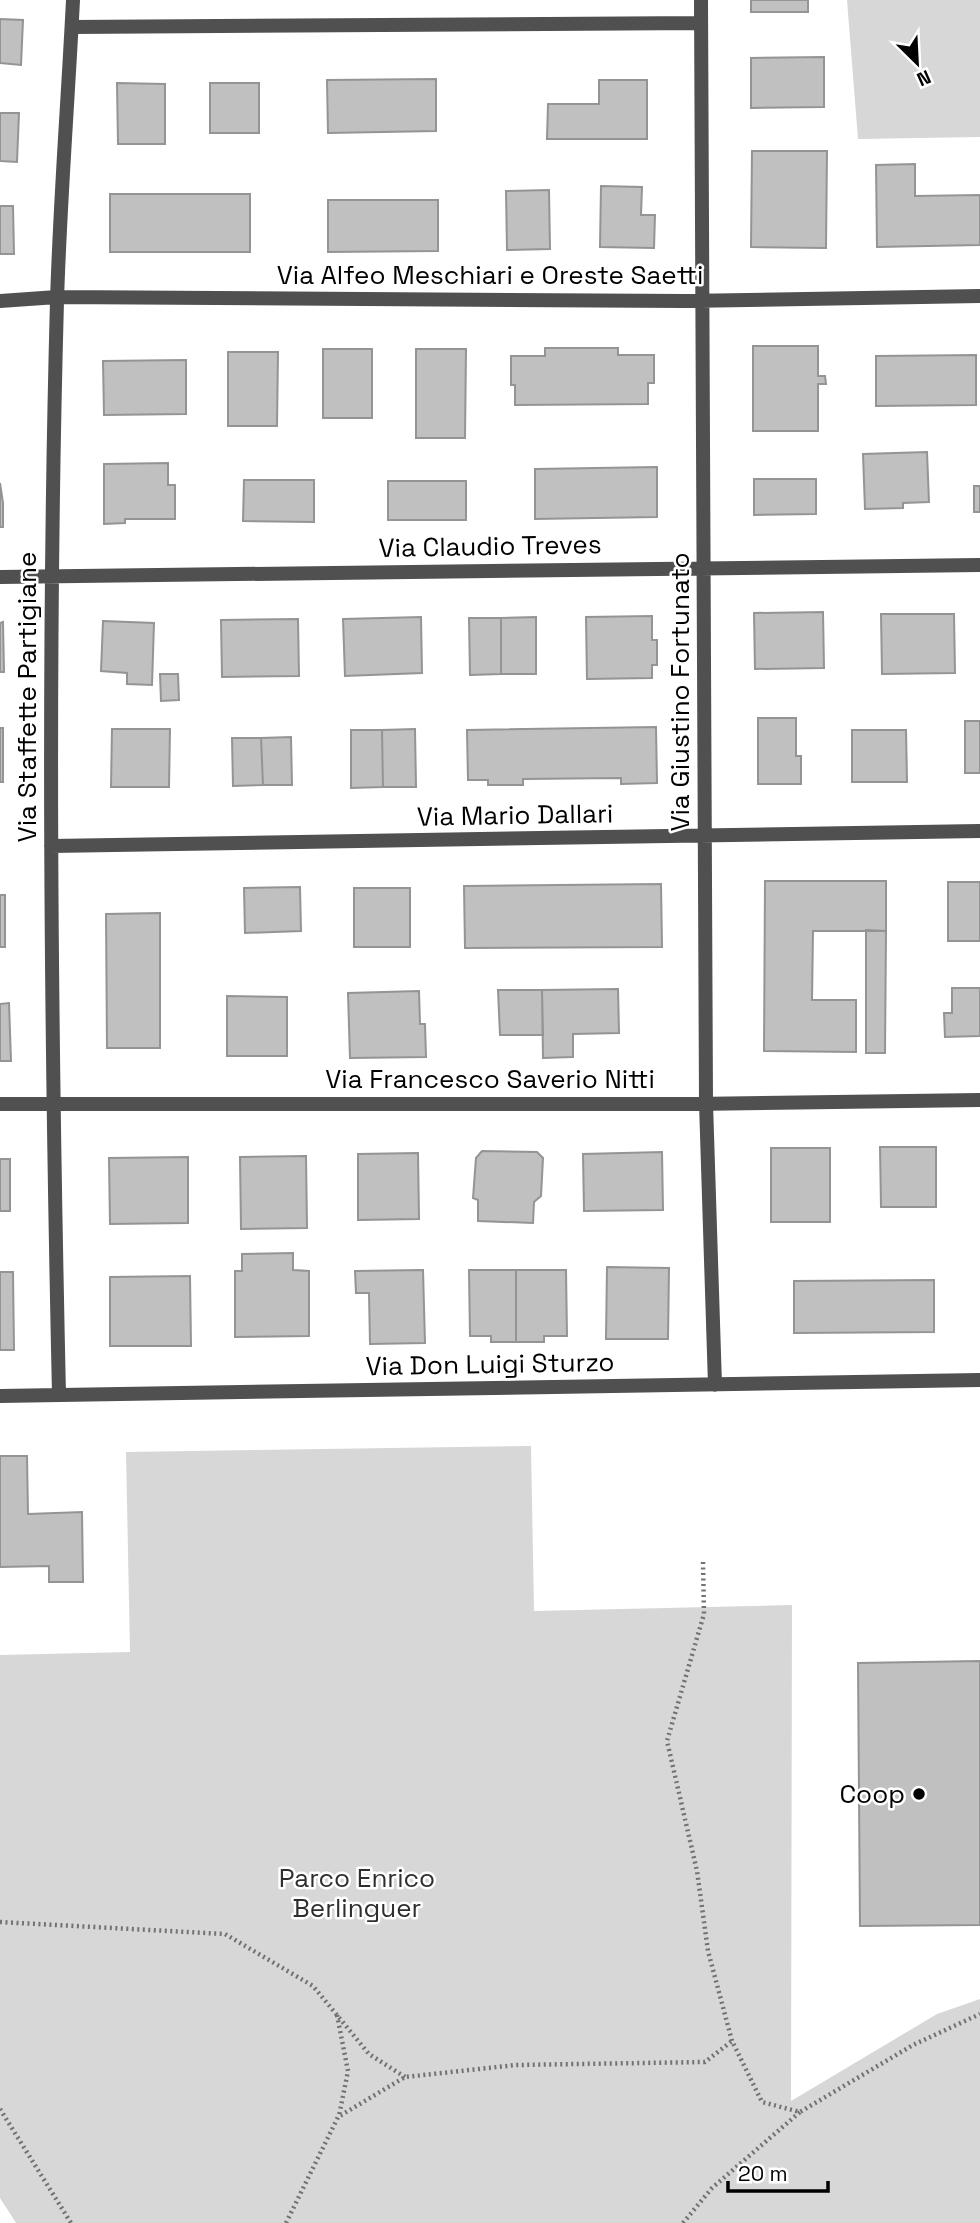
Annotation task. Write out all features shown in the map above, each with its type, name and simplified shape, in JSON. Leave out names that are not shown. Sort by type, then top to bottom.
[{"type":"street","name":"Via Staffette Partigiane","points":[[59,1395],[53,1101],[51,576],[57,297],[73,0]]},
{"type":"street","name":"Via Giustino Fortunato","points":[[701,0],[706,1103],[715,1385]]},
{"type":"street","points":[[72,27],[700,23]]},
{"type":"street","name":"Via Alfeo Meschiari e Oreste Saetti","points":[[0,300],[57,297],[704,300],[980,296]]},
{"type":"street","name":"Via Claudio Treves","points":[[0,577],[980,565]]},
{"type":"street","name":"Via Mario Dallari","points":[[51,846],[980,831]]},
{"type":"street","name":"Via Francesco Saverio Nitti","points":[[0,1104],[53,1101],[706,1103],[980,1100]]},
{"type":"street","name":"Via Don Luigi Sturzo","points":[[0,1396],[980,1380]]},
{"type":"path","points":[[703,1562],[704,1614],[667,1741],[697,1871],[708,1951],[732,2041],[762,2102],[800,2112]]},
{"type":"path","points":[[0,1922],[225,1934],[313,1986],[369,2053],[405,2077]]},
{"type":"path","points":[[286,2223],[338,2117],[348,2071],[336,2014]]},
{"type":"path","points":[[683,2223],[712,2188],[800,2112],[913,2045],[980,2014]]},
{"type":"path","points":[[338,2117],[405,2077],[516,2065],[705,2062],[732,2041]]},
{"type":"path","points":[[0,2109],[71,2223]]},
{"type":"green space","points":[[847,0],[980,0],[980,137],[858,139]]},
{"type":"green space","name":"Parco Enrico Berlinguer","points":[[531,1446],[534,1611],[792,1605],[791,2101],[937,2014],[980,1999],[980,2223],[16,2223],[0,2198],[0,1655],[130,1652],[126,1452]]},
{"type":"building","points":[[751,0],[808,0],[808,12],[751,12]]},
{"type":"building","points":[[0,19],[23,20],[21,65],[0,63]]},
{"type":"building","points":[[824,57],[824,107],[751,108],[751,58]]},
{"type":"building","points":[[436,79],[436,131],[328,133],[327,80]]},
{"type":"building","points":[[599,80],[647,80],[647,139],[547,139],[548,104],[599,104]]},
{"type":"building","points":[[117,83],[165,84],[165,144],[118,144]]},
{"type":"building","points":[[210,83],[259,83],[259,133],[210,133]]},
{"type":"building","points":[[0,113],[19,113],[17,162],[0,161]]},
{"type":"building","points":[[752,151],[827,151],[826,248],[751,247]]},
{"type":"building","points":[[915,164],[915,196],[980,195],[980,245],[877,247],[876,165]]},
{"type":"building","points":[[601,186],[642,187],[641,215],[655,215],[654,248],[600,247]]},
{"type":"building","points":[[549,190],[550,249],[507,250],[506,191]]},
{"type":"building","points":[[110,194],[250,194],[250,252],[110,252]]},
{"type":"building","points":[[328,200],[438,200],[438,251],[328,252]]},
{"type":"building","points":[[0,206],[13,206],[14,254],[0,254]]},
{"type":"building","points":[[753,346],[818,346],[818,376],[825,376],[826,384],[818,384],[818,431],[753,431]]},
{"type":"building","points":[[545,348],[618,348],[618,355],[654,355],[654,383],[648,383],[648,404],[515,405],[515,385],[511,385],[511,356],[545,356]]},
{"type":"building","points":[[323,349],[372,349],[372,418],[323,418]]},
{"type":"building","points":[[416,349],[466,349],[465,438],[416,438]]},
{"type":"building","points":[[228,352],[278,352],[277,426],[228,426]]},
{"type":"building","points":[[976,355],[976,405],[876,406],[876,356]]},
{"type":"building","points":[[186,360],[186,414],[104,415],[103,361]]},
{"type":"building","points":[[927,452],[929,502],[903,503],[903,508],[865,509],[863,454]]},
{"type":"building","points":[[168,463],[168,485],[175,485],[175,519],[125,519],[125,523],[104,524],[104,464]]},
{"type":"building","points":[[657,467],[657,517],[535,519],[535,469]]},
{"type":"building","points":[[754,479],[816,479],[816,514],[754,515]]},
{"type":"building","points":[[244,480],[314,480],[314,522],[243,521]]},
{"type":"building","points":[[388,481],[466,481],[466,520],[388,520]]},
{"type":"building","points":[[0,483],[3,503],[3,527],[0,527]]},
{"type":"building","points":[[974,486],[980,486],[980,512],[974,512]]},
{"type":"building","points":[[823,612],[824,668],[755,669],[754,613]]},
{"type":"building","points":[[881,614],[954,614],[955,673],[882,674]]},
{"type":"building","points":[[652,616],[652,640],[657,640],[657,665],[652,665],[652,678],[587,679],[586,617]]},
{"type":"building","points":[[421,617],[422,673],[345,676],[343,619]]},
{"type":"building","points":[[536,617],[536,674],[501,674],[501,618]]},
{"type":"building","points":[[469,618],[501,618],[501,674],[470,675]]},
{"type":"building","points":[[298,619],[299,676],[222,677],[221,620]]},
{"type":"building","points":[[103,621],[154,623],[152,685],[127,684],[127,673],[101,671]]},
{"type":"building","points":[[3,622],[4,672],[0,672],[0,623]]},
{"type":"building","points":[[160,674],[178,674],[179,700],[161,701]]},
{"type":"building","points":[[758,718],[796,718],[796,756],[801,756],[801,784],[758,784]]},
{"type":"building","points":[[965,721],[980,721],[980,773],[965,773]]},
{"type":"building","points":[[656,727],[657,783],[621,784],[621,778],[523,779],[523,785],[488,785],[488,780],[468,780],[467,730]]},
{"type":"building","points":[[0,728],[3,728],[3,782],[0,782]]},
{"type":"building","points":[[112,729],[170,729],[169,787],[111,787]]},
{"type":"building","points":[[415,729],[416,787],[383,787],[382,730]]},
{"type":"building","points":[[351,730],[382,730],[383,787],[351,788]]},
{"type":"building","points":[[852,730],[906,730],[907,782],[852,782]]},
{"type":"building","points":[[291,737],[292,785],[263,785],[261,738]]},
{"type":"building","points":[[232,738],[261,738],[263,785],[233,786]]},
{"type":"building","points":[[765,881],[886,881],[886,931],[813,931],[812,1000],[856,1000],[856,1052],[764,1051]]},
{"type":"building","points":[[948,882],[980,882],[980,941],[948,941]]},
{"type":"building","points":[[661,884],[662,947],[465,948],[464,886]]},
{"type":"building","points":[[300,887],[301,931],[245,933],[244,888]]},
{"type":"building","points":[[354,888],[410,888],[410,947],[354,947]]},
{"type":"building","points":[[0,895],[5,895],[5,947],[0,947]]},
{"type":"building","points":[[160,913],[160,1048],[107,1048],[106,914]]},
{"type":"building","points":[[866,930],[886,931],[885,1053],[866,1053]]},
{"type":"building","points":[[952,988],[980,988],[980,1036],[945,1037],[944,1013],[952,1013]]},
{"type":"building","points":[[618,989],[619,1033],[573,1034],[573,1057],[543,1058],[542,990]]},
{"type":"building","points":[[498,990],[542,990],[543,1035],[500,1035]]},
{"type":"building","points":[[419,991],[420,1024],[425,1024],[426,1057],[350,1058],[348,993]]},
{"type":"building","points":[[227,996],[287,997],[287,1056],[227,1056]]},
{"type":"building","points":[[9,1003],[11,1061],[0,1061],[0,1004]]},
{"type":"building","points":[[880,1147],[936,1147],[936,1207],[881,1207]]},
{"type":"building","points":[[771,1148],[830,1148],[830,1222],[771,1222]]},
{"type":"building","points":[[482,1151],[537,1152],[543,1158],[541,1196],[534,1202],[533,1223],[478,1221],[478,1200],[473,1198],[476,1158]]},
{"type":"building","points":[[662,1152],[663,1210],[584,1211],[583,1154]]},
{"type":"building","points":[[418,1153],[419,1219],[358,1220],[358,1154]]},
{"type":"building","points":[[306,1156],[307,1228],[241,1229],[240,1157]]},
{"type":"building","points":[[188,1157],[188,1223],[110,1224],[109,1158]]},
{"type":"building","points":[[0,1159],[10,1159],[10,1211],[0,1211]]},
{"type":"building","points":[[293,1253],[293,1270],[309,1271],[309,1336],[235,1337],[235,1271],[242,1271],[242,1254]]},
{"type":"building","points":[[607,1267],[669,1268],[668,1339],[606,1339]]},
{"type":"building","points":[[423,1270],[425,1343],[370,1344],[369,1293],[356,1293],[355,1271]]},
{"type":"building","points":[[469,1270],[516,1270],[516,1342],[491,1342],[491,1336],[470,1336]]},
{"type":"building","points":[[516,1270],[566,1270],[567,1336],[544,1336],[544,1342],[516,1342]]},
{"type":"building","points":[[0,1272],[13,1272],[14,1350],[0,1350]]},
{"type":"building","points":[[190,1276],[191,1346],[110,1346],[110,1277]]},
{"type":"building","points":[[934,1280],[934,1332],[794,1333],[794,1281]]},
{"type":"building","points":[[0,1456],[27,1456],[28,1514],[82,1512],[83,1582],[49,1582],[49,1566],[0,1567]]},
{"type":"building","name":"Coop","points":[[980,1661],[980,1925],[860,1926],[858,1663]]},
{"type":"place","name":"Coop","points":[[919,1794]]}]
